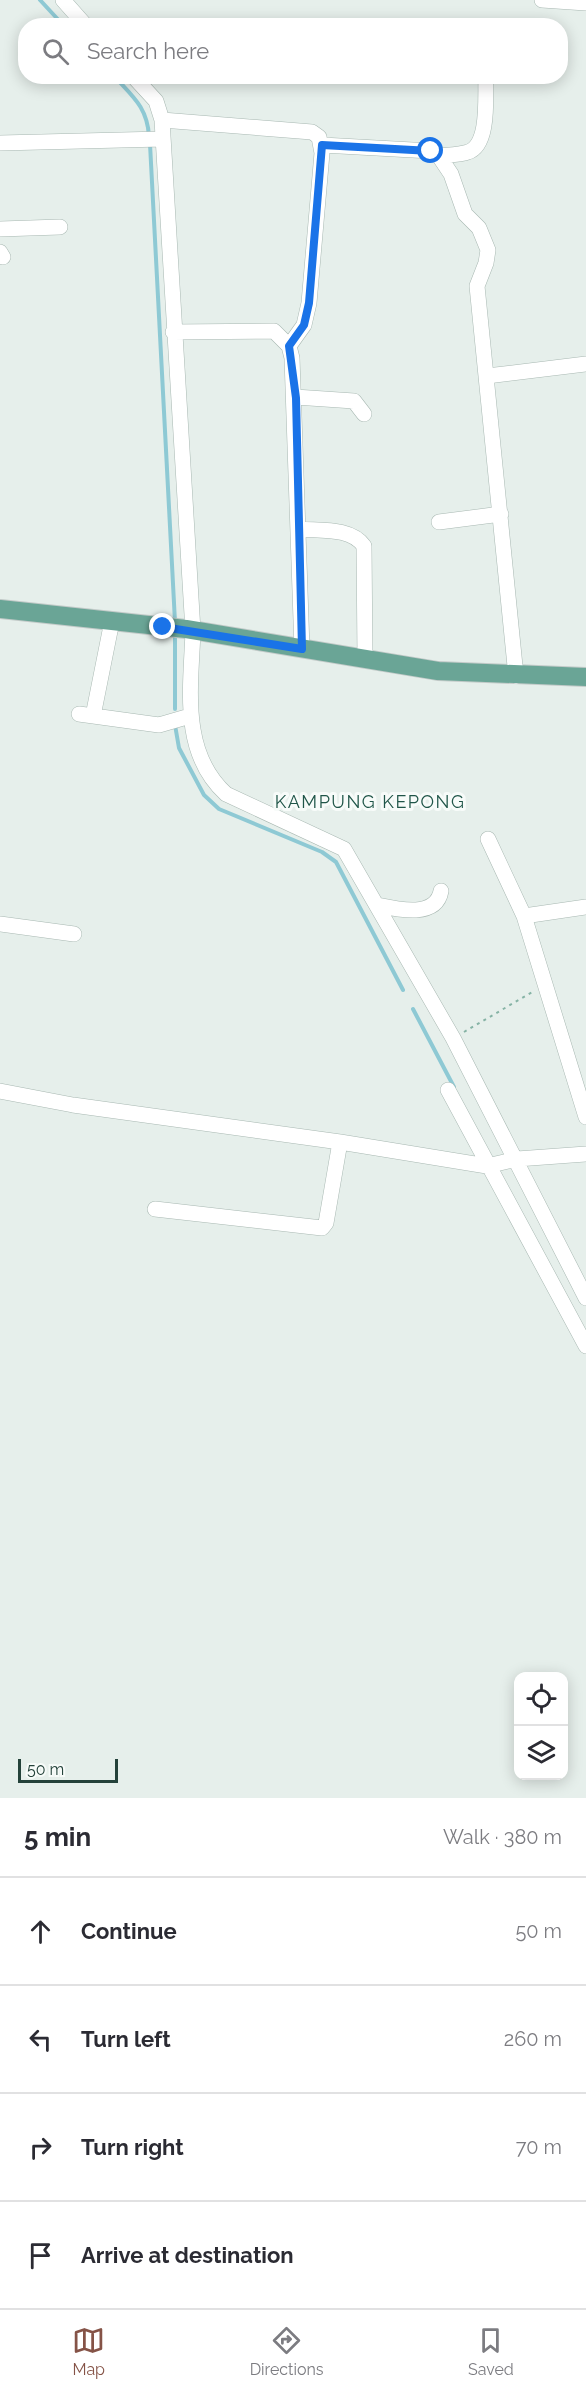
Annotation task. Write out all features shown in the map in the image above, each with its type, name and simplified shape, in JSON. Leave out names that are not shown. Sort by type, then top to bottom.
[{"type":"main road","points":[[0,609],[189,630],[438,671],[516,676],[586,677]]},
{"type":"street","points":[[63,0],[79,18]]},
{"type":"street","points":[[542,0],[586,3]]},
{"type":"street","points":[[140,84],[156,101],[162,120],[159,138],[173,332],[189,630],[190,716],[194,738],[211,780],[226,794],[344,849],[453,1038],[586,1298]]},
{"type":"street","points":[[439,156],[469,152],[479,146],[483,135],[486,84]]},
{"type":"street","points":[[162,120],[312,132],[319,137],[322,145],[309,303],[304,325],[289,346]]},
{"type":"street","points":[[0,143],[159,138]]},
{"type":"street","points":[[322,145],[431,151],[439,156],[452,174],[465,214],[478,228],[488,250],[486,263],[477,286],[516,676]]},
{"type":"street","points":[[0,229],[60,227]]},
{"type":"street","points":[[173,332],[274,331],[289,346],[296,398],[302,649]]},
{"type":"street","points":[[487,376],[586,364]]},
{"type":"street","points":[[296,398],[354,401],[364,414]]},
{"type":"street","points":[[439,522],[501,514]]},
{"type":"street","points":[[299,529],[345,533],[359,539],[364,546],[364,658]]},
{"type":"street","points":[[112,621],[86,715],[159,725],[190,716]]},
{"type":"street","points":[[488,839],[524,916],[586,1117]]},
{"type":"street","points":[[377,905],[397,909],[428,908],[435,904],[441,891]]},
{"type":"street","points":[[524,916],[586,907]]},
{"type":"street","points":[[0,924],[74,934]]},
{"type":"street","points":[[448,1090],[586,1346]]},
{"type":"street","points":[[0,1091],[73,1105],[490,1165],[515,1160],[586,1154]]},
{"type":"street","points":[[155,1209],[322,1228],[326,1223],[340,1142]]},
{"type":"path","points":[[453,1038],[545,984]]},
{"type":"waterway","points":[[40,0],[57,18]]},
{"type":"waterway","points":[[121,84],[142,110],[149,136]]},
{"type":"waterway","points":[[150,144],[175,622]]},
{"type":"waterway","points":[[175,632],[175,709]]},
{"type":"waterway","points":[[175,725],[179,748],[204,795],[219,809],[322,852],[336,862],[403,990]]},
{"type":"waterway","points":[[413,1009],[454,1087]]},
{"type":"district","name":"KAMPUNG KEPONG","points":[[370,801]]},
{"type":"route","points":[[163,627],[302,649],[296,398],[289,346],[304,325],[309,303],[322,145],[431,151]]}]
